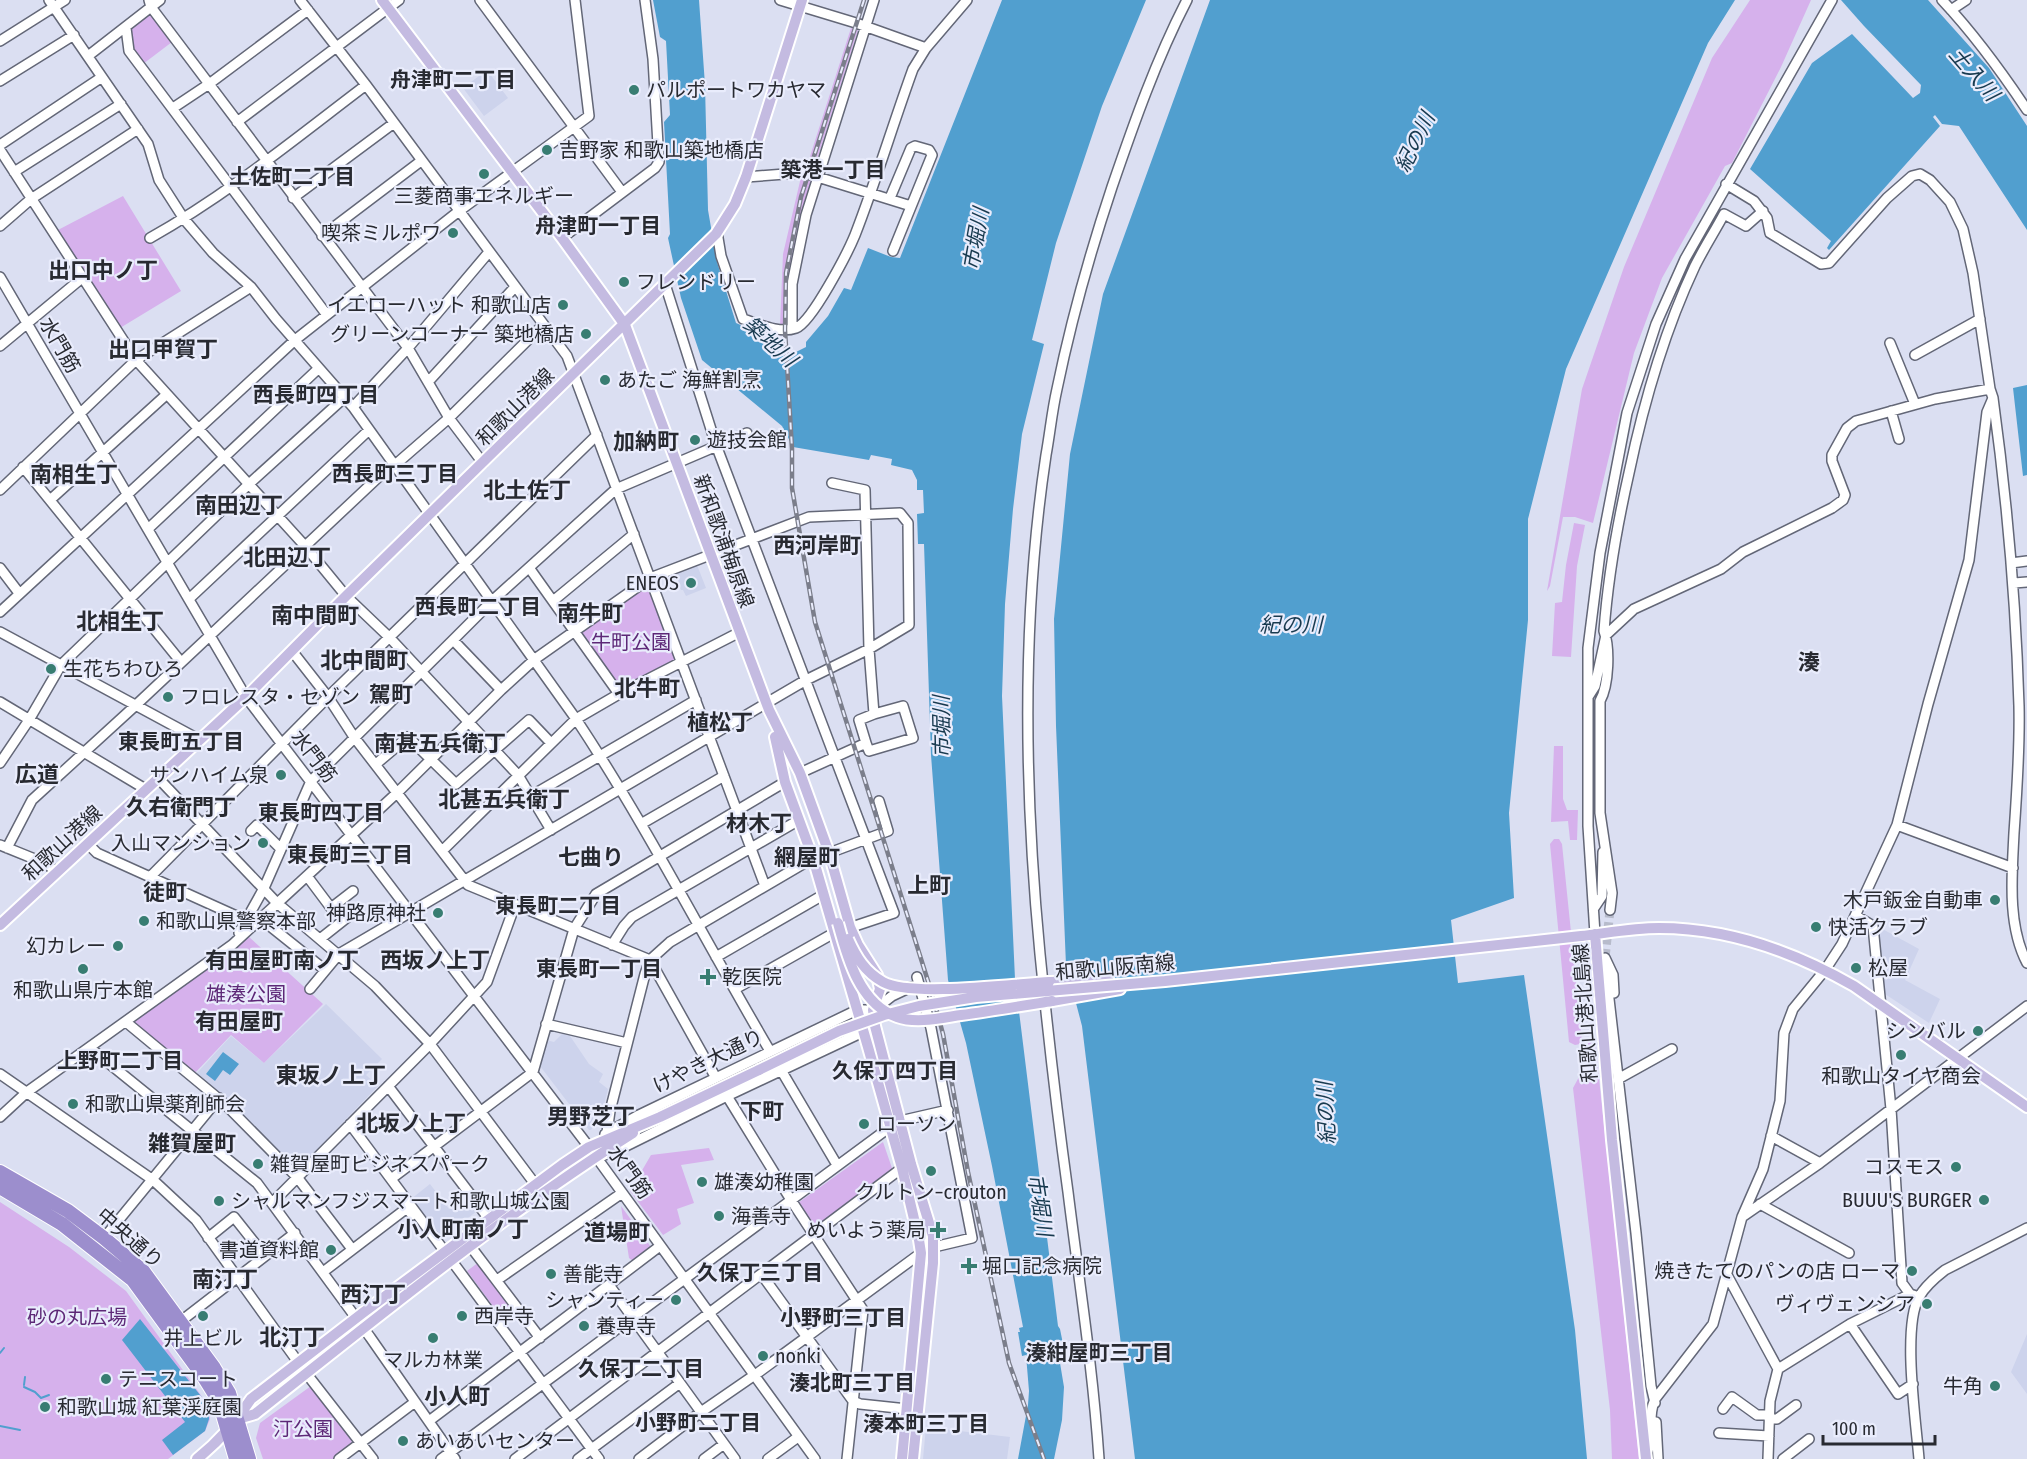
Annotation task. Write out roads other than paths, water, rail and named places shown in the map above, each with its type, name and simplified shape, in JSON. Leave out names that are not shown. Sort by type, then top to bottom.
[{"type":"highway","name":"中央通り","points":[[0,1172],[68,1211],[143,1271],[181,1321],[229,1393],[249,1459]]},
{"type":"highway","name":"中央通り","points":[[0,1187],[62,1224],[133,1280],[219,1401],[236,1459]]},
{"type":"main road","name":"新和歌浦梅原線","points":[[385,4],[625,325],[780,743],[785,782],[813,858],[823,895],[841,926],[858,945],[877,975],[880,989],[873,1010],[874,1026],[921,1253],[902,1459]]},
{"type":"main road","name":"和歌山港線","points":[[0,926],[246,697],[430,513],[717,233],[735,204],[746,177],[801,4]]},
{"type":"main road","name":"新和歌浦梅原線","points":[[780,743],[800,773],[829,853],[856,1010],[933,1236],[934,1247],[913,1459]]},
{"type":"main road","points":[[780,743],[819,856],[841,926],[849,962],[861,986],[873,1000],[897,1017],[917,1020],[940,1018],[1165,981]]},
{"type":"main road","points":[[841,926],[861,965],[884,982],[904,988],[1049,982],[1165,981]]},
{"type":"main road","name":"和歌山港北島線","points":[[1646,1458],[1612,1140],[1601,962],[1595,934],[1657,928],[1699,930],[1729,935],[1772,947],[1825,970],[1881,1005],[2027,1107]]},
{"type":"main road","name":"和歌山阪南線","points":[[238,1419],[250,1400],[298,1362],[535,1184],[589,1147],[660,1117],[839,1031],[884,1015],[919,1006],[976,997],[1165,981],[1595,934]]},
{"type":"main road","name":"和歌山阪南線","points":[[238,1419],[255,1414],[363,1328],[471,1247],[597,1157],[660,1117]]},
{"type":"main road","points":[[197,1459],[212,1447],[227,1428],[238,1419]]},
{"type":"street","points":[[0,41],[52,3],[65,0]]},
{"type":"street","points":[[88,56],[126,28],[150,3],[160,0]]},
{"type":"street","points":[[300,0],[366,85],[567,356],[765,886]]},
{"type":"street","points":[[237,122],[385,4],[399,0]]},
{"type":"street","points":[[494,0],[483,3],[622,192]]},
{"type":"street","points":[[0,612],[295,340],[459,211],[589,116],[575,0]]},
{"type":"street","points":[[562,238],[655,168],[659,162],[653,59],[645,0]]},
{"type":"street","points":[[780,0],[801,4],[926,48]]},
{"type":"street","points":[[792,329],[792,284],[806,215],[874,0]]},
{"type":"street","points":[[717,233],[721,256],[740,316],[743,319],[780,330],[792,329],[804,322],[822,297],[854,237],[913,69],[926,48],[967,0]]},
{"type":"street","points":[[1097,1457],[1088,1338],[1066,1177],[1040,953],[1032,841],[1027,709],[1028,619],[1036,520],[1056,391],[1073,320],[1099,226],[1131,130],[1187,0]]},
{"type":"street","points":[[1595,934],[1588,826],[1588,648],[1593,595],[1610,493],[1628,413],[1642,364],[1669,292],[1726,184],[1832,0]]},
{"type":"street","points":[[1942,0],[1999,68],[2027,110]]},
{"type":"street","points":[[1951,10],[1966,0]]},
{"type":"street","points":[[52,3],[148,144],[159,180],[184,219],[213,253],[251,287],[353,406],[535,659],[621,790],[770,1051]]},
{"type":"street","points":[[150,3],[293,198],[408,348],[449,418],[483,463]]},
{"type":"street","points":[[173,108],[308,10]]},
{"type":"street","points":[[126,28],[129,51],[327,315]]},
{"type":"street","points":[[0,81],[74,35]]},
{"type":"street","points":[[0,145],[102,78]]},
{"type":"street","points":[[150,238],[184,219],[232,186],[366,85]]},
{"type":"street","points":[[14,172],[121,104]]},
{"type":"street","points":[[293,198],[394,123]]},
{"type":"street","points":[[0,226],[31,199],[138,129]]},
{"type":"street","points":[[890,198],[911,148],[919,146],[929,150],[932,155],[893,250]]},
{"type":"street","points":[[2,156],[136,360],[249,484],[346,596],[390,638],[518,775],[551,830]]},
{"type":"street","points":[[322,236],[421,161]]},
{"type":"street","points":[[746,177],[798,173],[911,206]]},
{"type":"street","points":[[1726,184],[1754,201],[1763,211],[1770,233],[1825,265],[1887,198],[1912,176],[1920,174],[1930,180],[1950,202],[1964,229],[1992,393],[2014,583],[2019,708],[2013,868],[2014,921],[2027,963]]},
{"type":"street","points":[[1594,908],[1602,896],[1604,843],[1600,813],[1599,743],[1600,700],[1605,691],[1608,640],[1604,631],[1607,593],[1613,545],[1642,409],[1658,358],[1696,264],[1724,214],[1746,226],[1763,211]]},
{"type":"street","points":[[353,406],[408,348],[489,252]]},
{"type":"street","name":"水門筋","points":[[0,278],[246,697],[597,1157],[815,1459]]},
{"type":"street","points":[[0,345],[82,278]]},
{"type":"street","points":[[666,284],[716,446],[894,913],[841,926],[735,989]]},
{"type":"street","points":[[0,490],[136,360],[251,287]]},
{"type":"street","points":[[428,382],[514,287]]},
{"type":"street","points":[[1915,355],[1980,319]]},
{"type":"street","points":[[57,873],[47,864],[3,846],[32,800],[385,471],[449,418],[543,325]]},
{"type":"street","points":[[1890,343],[1915,404]]},
{"type":"street","points":[[148,529],[319,368]]},
{"type":"street","points":[[1588,698],[1595,686],[1606,635],[1634,609],[1721,569],[1743,552],[1839,504],[1845,495],[1832,461],[1832,455],[1847,428],[1856,421],[1915,404],[1992,393]]},
{"type":"street","points":[[1646,1458],[1650,1449],[1651,1408],[1655,1400],[1713,1324],[1742,1217],[1763,1169],[1780,1101],[1784,1033],[1793,1009],[1825,970],[1842,944],[1897,825],[1928,704],[1970,560],[1987,412],[1992,393]]},
{"type":"street","points":[[50,500],[166,395]]},
{"type":"street","points":[[0,763],[62,665],[249,484],[345,397]]},
{"type":"street","points":[[1891,411],[1899,439]]},
{"type":"street","points":[[189,599],[369,430]]},
{"type":"street","points":[[254,921],[264,888],[311,781],[354,737],[493,600],[616,489],[747,434]]},
{"type":"street","points":[[150,877],[328,697],[597,435]]},
{"type":"street","points":[[23,467],[181,662]]},
{"type":"street","points":[[832,483],[865,490],[869,649],[874,714]]},
{"type":"street","points":[[0,1117],[27,1092],[232,945],[254,921],[277,903],[398,792],[535,659],[650,578],[809,517],[900,513],[908,523],[909,625],[869,649],[806,680],[767,707],[709,737],[339,954],[310,989]]},
{"type":"street","points":[[553,601],[634,534]]},
{"type":"street","points":[[2011,563],[2027,561]]},
{"type":"street","points":[[0,568],[19,593]]},
{"type":"street","points":[[530,569],[619,694]]},
{"type":"street","points":[[2014,583],[2027,582]]},
{"type":"street","points":[[0,632],[200,740]]},
{"type":"street","points":[[442,851],[576,719],[619,694],[738,633]]},
{"type":"street","points":[[2015,635],[2027,635]]},
{"type":"street","points":[[453,640],[501,690]]},
{"type":"street","points":[[292,651],[328,697],[354,737],[468,885],[650,960],[716,1078]]},
{"type":"street","points":[[531,796],[696,700]]},
{"type":"street","points":[[0,702],[147,790]]},
{"type":"street","points":[[903,706],[914,738],[869,752],[859,720],[874,714],[903,706]]},
{"type":"street","points":[[376,764],[408,737],[456,784],[528,720],[552,743]]},
{"type":"street","points":[[800,773],[866,743]]},
{"type":"street","points":[[641,824],[724,776]]},
{"type":"street","points":[[159,778],[277,903],[375,986],[430,1044],[535,1184]]},
{"type":"street","points":[[391,1179],[533,1072],[574,929],[596,894],[785,782]]},
{"type":"street","points":[[829,853],[888,831],[879,801]]},
{"type":"street","points":[[612,945],[632,917],[799,820]]},
{"type":"street","points":[[251,831],[257,825],[281,849]]},
{"type":"street","points":[[1897,825],[2013,868]]},
{"type":"street","points":[[1604,843],[1608,854],[1612,893],[1610,910]]},
{"type":"street","points":[[88,844],[97,853],[254,921],[325,970]]},
{"type":"street","points":[[608,1132],[610,1111],[650,960],[670,942],[813,858]]},
{"type":"street","points":[[307,876],[331,908],[353,891]]},
{"type":"street","points":[[716,957],[823,895]]},
{"type":"street","points":[[272,1203],[476,997],[488,982],[515,905]]},
{"type":"street","points":[[320,939],[349,916]]},
{"type":"street","points":[[1856,916],[1873,926],[1892,1109],[1902,1283],[1915,1295]]},
{"type":"street","points":[[1601,962],[1606,973],[1636,1233],[1651,1386],[1655,1400],[1658,1459]]},
{"type":"street","points":[[639,1459],[921,1253],[934,1247],[972,1238],[948,1110],[918,980],[873,1010],[868,1026],[863,1032]]},
{"type":"street","points":[[880,989],[892,996]]},
{"type":"street","points":[[1742,1217],[1892,1109],[2027,1006]]},
{"type":"street","points":[[856,1010],[873,1010]]},
{"type":"street","name":"けやき大通り","points":[[589,1147],[608,1132],[856,1010]]},
{"type":"street","points":[[126,1022],[219,1098],[297,1177],[352,1249]]},
{"type":"street","points":[[546,1024],[627,1043]]},
{"type":"street","name":"けやき大通り","points":[[597,1157],[616,1151],[863,1032]]},
{"type":"street","points":[[90,1048],[257,1183],[453,1456]]},
{"type":"street","points":[[1617,1079],[1672,1049]]},
{"type":"street","points":[[781,1070],[837,1165]]},
{"type":"street","points":[[0,1074],[153,1180],[196,1220],[298,1362]]},
{"type":"street","points":[[388,1086],[489,1219]]},
{"type":"street","points":[[727,1096],[790,1200],[863,1310],[847,1459]]},
{"type":"street","points":[[104,1238],[219,1098]]},
{"type":"street","points":[[441,1459],[453,1456],[544,1384],[895,1124],[948,1110]]},
{"type":"street","points":[[350,1124],[599,1459]]},
{"type":"street","points":[[1771,1136],[1820,1162]]},
{"type":"street","points":[[515,1459],[902,1168]]},
{"type":"street","points":[[497,1280],[622,1193]]},
{"type":"street","points":[[1760,1204],[1849,1253]]},
{"type":"street","points":[[323,1272],[407,1208],[418,1222],[428,1229]]},
{"type":"street","points":[[208,1238],[234,1217],[265,1256]]},
{"type":"street","points":[[1778,1370],[1850,1324],[1915,1295],[1945,1270],[2027,1228]]},
{"type":"street","points":[[181,1321],[295,1233]]},
{"type":"street","points":[[429,1421],[660,1246]]},
{"type":"street","points":[[471,1247],[540,1338]]},
{"type":"street","points":[[762,1275],[853,1401],[860,1404],[907,1409]]},
{"type":"street","points":[[1727,1275],[1778,1370],[1770,1401],[1767,1459]]},
{"type":"street","points":[[609,1285],[735,1459]]},
{"type":"street","points":[[1915,1295],[1910,1340],[1919,1459]]},
{"type":"street","points":[[1850,1324],[1898,1394],[1913,1384]]},
{"type":"street","points":[[306,1373],[373,1459]]},
{"type":"street","points":[[578,1459],[680,1383]]},
{"type":"street","points":[[1723,1409],[1732,1397],[1757,1414],[1777,1419],[1796,1405]]},
{"type":"street","points":[[339,1459],[415,1402]]},
{"type":"street","points":[[1719,1433],[1768,1436]]},
{"type":"street","points":[[768,1459],[798,1437]]},
{"type":"street","points":[[1783,1459],[1809,1439]]},
{"type":"street","points":[[704,1459],[724,1444]]},
{"type":"water","points":[[653,0],[699,0],[705,85],[708,210],[717,262],[736,323],[778,341],[779,356],[790,355],[806,347],[806,342],[828,316],[844,288],[851,290],[868,248],[900,258],[1002,0],[1146,0],[1102,106],[1056,243],[1032,340],[1044,344],[1022,434],[1005,604],[1002,696],[1015,979],[1058,1326],[1064,1349],[1058,1351],[1064,1387],[1062,1420],[1054,1459],[1018,1459],[1029,1391],[1026,1355],[1022,1356],[1018,1332],[1020,1332],[1019,1328],[1023,1327],[966,1043],[948,980],[931,755],[924,544],[918,544],[917,514],[924,513],[923,490],[917,490],[917,480],[912,470],[891,465],[892,459],[871,455],[869,460],[793,447],[782,426],[702,360],[681,298],[668,238],[670,234],[664,122],[670,115],[666,41],[660,37]]},
{"type":"water","name":"紀の川","points":[[1210,0],[1735,0],[1708,43],[1566,369],[1528,519],[1528,620],[1509,813],[1514,898],[1451,920],[1458,983],[1524,975],[1575,1330],[1587,1459],[1135,1459],[1082,1026],[1066,965],[1054,619],[1070,454],[1103,294]]},
{"type":"water","name":"土入川","points":[[1841,0],[1928,0],[1989,68],[2027,126],[2027,230],[1959,126],[1942,124],[1935,115],[1933,117],[1940,126],[1829,250],[1827,248],[1831,241],[1750,169],[1812,63],[1852,34],[1913,98],[1920,93],[1921,85]]},
{"type":"water","points":[[2027,385],[2027,475],[2023,476],[2013,388]]},
{"type":"water","points":[[223,1052],[239,1064],[230,1075],[223,1070],[215,1081],[206,1074]]},
{"type":"water","points":[[140,1319],[208,1405],[209,1419],[205,1431],[173,1455],[162,1440],[185,1422],[122,1340]]},
{"type":"waterway","points":[[0,1353],[4,1348]]},
{"type":"waterway","points":[[24,1385],[25,1377]]},
{"type":"waterway","points":[[24,1387],[41,1398],[49,1395]]},
{"type":"waterway","points":[[0,1426],[20,1430]]},
{"type":"tunnel","points":[[1605,958],[1610,910]]},
{"type":"railway","points":[[864,0],[801,197],[786,273],[785,330],[792,488],[815,622],[933,997],[943,1034],[968,1172],[1009,1363],[1044,1459]]},
{"type":"place","name":"パルポートワカヤマ","points":[[634,90]]},
{"type":"place","name":"吉野家 和歌山築地橋店","points":[[547,150]]},
{"type":"place","name":"三菱商事エネルギー","points":[[484,174]]},
{"type":"place","name":"喫茶ミルポワ","points":[[453,233]]},
{"type":"place","name":"フレンドリー","points":[[624,282]]},
{"type":"place","name":"イエローハット 和歌山店","points":[[563,305]]},
{"type":"place","name":"グリーンコーナー 築地橋店","points":[[586,334]]},
{"type":"place","name":"あたご 海鮮割烹","points":[[605,380]]},
{"type":"place","name":"遊技会館","points":[[695,440]]},
{"type":"place","name":"ENEOS","points":[[691,583]]},
{"type":"place","name":"生花ちわひろ","points":[[51,669]]},
{"type":"place","name":"フロレスタ・セゾン","points":[[168,697]]},
{"type":"place","name":"サンハイム泉","points":[[281,775]]},
{"type":"place","name":"入山マンション","points":[[263,843]]},
{"type":"place","name":"木戸鈑金自動車","points":[[1995,900]]},
{"type":"place","name":"神路原神社","points":[[438,913]]},
{"type":"place","name":"和歌山県警察本部","points":[[144,921]]},
{"type":"place","name":"快活クラブ","points":[[1816,927]]},
{"type":"place","name":"幻カレー","points":[[118,946]]},
{"type":"place","name":"松屋","points":[[1856,968]]},
{"type":"place","name":"和歌山県庁本館","points":[[83,969]]},
{"type":"place","name":"乾医院","points":[[708,977]]},
{"type":"place","name":"シンバル","points":[[1978,1031]]},
{"type":"place","name":"和歌山タイヤ商会","points":[[1901,1055]]},
{"type":"place","name":"和歌山県薬剤師会","points":[[73,1104]]},
{"type":"place","name":"ローソン","points":[[864,1124]]},
{"type":"place","name":"雑賀屋町ビジネスパーク","points":[[258,1164]]},
{"type":"place","name":"コスモス","points":[[1956,1167]]},
{"type":"place","name":"クルトン−crouton","points":[[931,1171]]},
{"type":"place","name":"雄湊幼稚園","points":[[702,1182]]},
{"type":"place","name":"BUUU'S BURGER","points":[[1984,1200]]},
{"type":"place","name":"シャルマンフジスマート和歌山城公園","points":[[219,1201]]},
{"type":"place","name":"海善寺","points":[[719,1216]]},
{"type":"place","name":"めいよう薬局","points":[[938,1230]]},
{"type":"place","name":"書道資料館","points":[[331,1250]]},
{"type":"place","name":"堀口記念病院","points":[[969,1266]]},
{"type":"place","name":"焼きたてのパンの店 ローマ","points":[[1912,1271]]},
{"type":"place","name":"善能寺","points":[[551,1274]]},
{"type":"place","name":"シャンティー","points":[[676,1300]]},
{"type":"place","name":"ヴィヴェンシア","points":[[1927,1304]]},
{"type":"place","name":"井上ビル","points":[[203,1316]]},
{"type":"place","name":"西岸寺","points":[[462,1316]]},
{"type":"place","name":"養専寺","points":[[584,1326]]},
{"type":"place","name":"マルカ林業","points":[[433,1338]]},
{"type":"place","name":"nonki","points":[[763,1356]]},
{"type":"place","name":"テニスコート","points":[[106,1379]]},
{"type":"place","name":"牛角","points":[[1995,1386]]},
{"type":"place","name":"和歌山城 紅葉渓庭園","points":[[45,1407]]},
{"type":"place","name":"あいあいセンター","points":[[403,1441]]},
{"type":"district","name":"舟津町二丁目","points":[[453,80]]},
{"type":"district","name":"築港一丁目","points":[[833,170]]},
{"type":"district","name":"土佐町二丁目","points":[[292,177]]},
{"type":"district","name":"舟津町一丁目","points":[[598,226]]},
{"type":"district","name":"出口中ノ丁","points":[[103,270]]},
{"type":"district","name":"出口甲賀丁","points":[[163,349]]},
{"type":"district","name":"西長町四丁目","points":[[316,395]]},
{"type":"district","name":"加納町","points":[[646,441]]},
{"type":"district","name":"南相生丁","points":[[74,474]]},
{"type":"district","name":"西長町三丁目","points":[[395,474]]},
{"type":"district","name":"北土佐丁","points":[[527,490]]},
{"type":"district","name":"南田辺丁","points":[[239,505]]},
{"type":"district","name":"西河岸町","points":[[817,545]]},
{"type":"district","name":"北田辺丁","points":[[287,557]]},
{"type":"district","name":"西長町二丁目","points":[[478,607]]},
{"type":"district","name":"南牛町","points":[[590,613]]},
{"type":"district","name":"南中間町","points":[[315,615]]},
{"type":"district","name":"北相生丁","points":[[120,621]]},
{"type":"district","name":"北中間町","points":[[364,660]]},
{"type":"district","name":"湊","points":[[1809,662]]},
{"type":"district","name":"北牛町","points":[[647,688]]},
{"type":"district","name":"駕町","points":[[391,694]]},
{"type":"district","name":"植松丁","points":[[720,722]]},
{"type":"district","name":"東長町五丁目","points":[[181,742]]},
{"type":"district","name":"南甚五兵衛丁","points":[[440,743]]},
{"type":"district","name":"広道","points":[[37,774]]},
{"type":"district","name":"北甚五兵衛丁","points":[[504,799]]},
{"type":"district","name":"久右衛門丁","points":[[181,807]]},
{"type":"district","name":"東長町四丁目","points":[[321,813]]},
{"type":"district","name":"材木丁","points":[[759,823]]},
{"type":"district","name":"東長町三丁目","points":[[350,855]]},
{"type":"district","name":"七曲り","points":[[591,857]]},
{"type":"district","name":"網屋町","points":[[807,857]]},
{"type":"district","name":"上町","points":[[929,885]]},
{"type":"district","name":"徒町","points":[[165,892]]},
{"type":"district","name":"東長町二丁目","points":[[558,906]]},
{"type":"district","name":"有田屋町南ノ丁","points":[[282,960]]},
{"type":"district","name":"西坂ノ上丁","points":[[435,960]]},
{"type":"district","name":"東長町一丁目","points":[[599,969]]},
{"type":"district","name":"有田屋町","points":[[239,1021]]},
{"type":"district","name":"上野町二丁目","points":[[120,1061]]},
{"type":"district","name":"久保丁四丁目","points":[[895,1071]]},
{"type":"district","name":"東坂ノ上丁","points":[[331,1075]]},
{"type":"district","name":"下町","points":[[762,1111]]},
{"type":"district","name":"男野芝丁","points":[[591,1116]]},
{"type":"district","name":"北坂ノ上丁","points":[[411,1123]]},
{"type":"district","name":"雑賀屋町","points":[[192,1143]]},
{"type":"district","name":"小人町南ノ丁","points":[[463,1229]]},
{"type":"district","name":"道場町","points":[[617,1232]]},
{"type":"district","name":"久保丁三丁目","points":[[760,1273]]},
{"type":"district","name":"南汀丁","points":[[225,1279]]},
{"type":"district","name":"西汀丁","points":[[373,1294]]},
{"type":"district","name":"小野町三丁目","points":[[843,1318]]},
{"type":"district","name":"北汀丁","points":[[292,1337]]},
{"type":"district","name":"湊紺屋町三丁目","points":[[1099,1353]]},
{"type":"district","name":"久保丁二丁目","points":[[641,1369]]},
{"type":"district","name":"湊北町三丁目","points":[[852,1383]]},
{"type":"district","name":"小人町","points":[[457,1396]]},
{"type":"district","name":"小野町二丁目","points":[[698,1423]]},
{"type":"district","name":"湊本町三丁目","points":[[926,1424]]},
{"type":"water label","name":"市堀川","points":[[976,239]]},
{"type":"water label","name":"築地川","points":[[770,342]]},
{"type":"water label","name":"市堀川","points":[[942,727]]},
{"type":"water label","name":"市堀川","points":[[1040,1205]]},
{"type":"park label","name":"牛町公園","points":[[631,642]]},
{"type":"park label","name":"雄湊公園","points":[[246,994]]},
{"type":"park label","name":"砂の丸広場","points":[[77,1317]]},
{"type":"park label","name":"汀公園","points":[[303,1429]]}]
